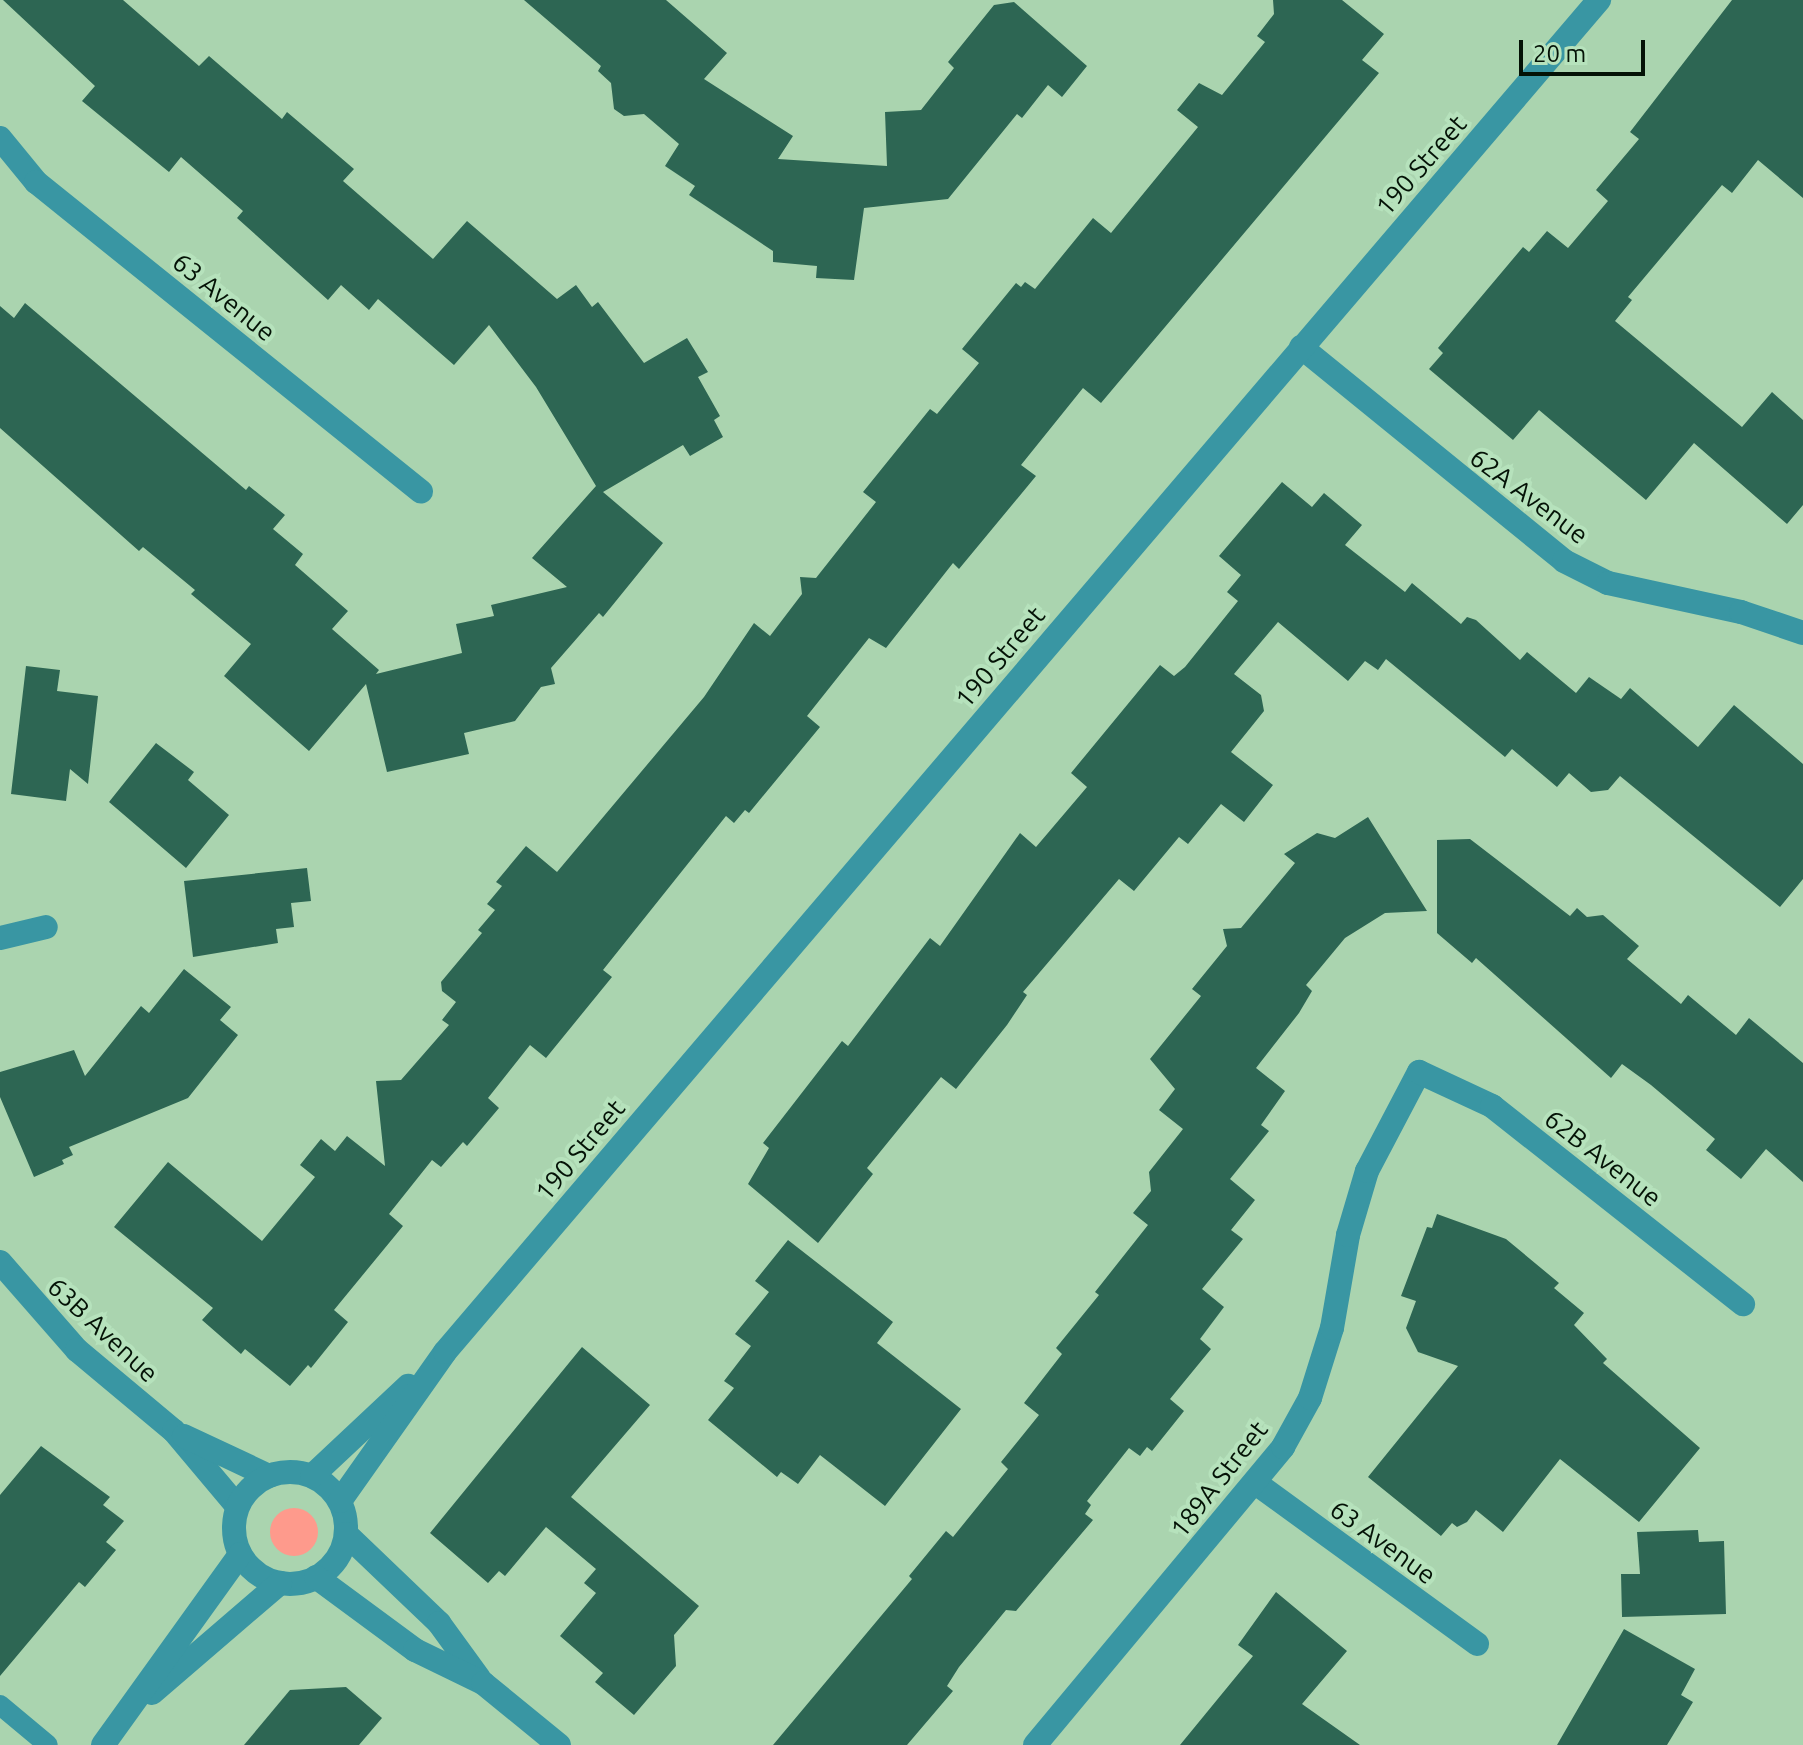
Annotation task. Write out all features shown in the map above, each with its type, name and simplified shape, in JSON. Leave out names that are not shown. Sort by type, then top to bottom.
[{"type":"street","name":"190 Street","points":[[340,1501],[445,1352],[1599,0]]},
{"type":"street","name":"63 Avenue","points":[[0,138],[36,182],[421,491]]},
{"type":"street","name":"62A Avenue","points":[[1301,347],[1564,561],[1608,583],[1741,612],[1803,633]]},
{"type":"street","points":[[0,938],[46,927]]},
{"type":"street","name":"62B Avenue","points":[[1419,1072],[1492,1106],[1743,1304]]},
{"type":"street","name":"189A Street","points":[[1035,1745],[1257,1484],[1310,1398],[1332,1328],[1348,1235],[1367,1171],[1419,1072]]},
{"type":"street","name":"63B Avenue","points":[[0,1262],[26,1298],[77,1350],[174,1431],[237,1506]]},
{"type":"street","name":"190 Street","points":[[312,1476],[445,1352]]},
{"type":"street","name":"63B Avenue","points":[[174,1431],[269,1476]]},
{"type":"street","points":[[134,1707],[280,1583],[316,1577],[338,1557],[346,1534],[340,1501],[312,1476],[295,1471],[269,1476],[247,1491],[237,1506],[233,1523],[240,1554],[253,1571],[280,1583]]},
{"type":"street","name":"63 Avenue","points":[[1257,1484],[1477,1644]]},
{"type":"street","points":[[346,1534],[439,1623],[483,1683]]},
{"type":"street","points":[[103,1745],[134,1707],[240,1554]]},
{"type":"street","points":[[316,1577],[415,1650],[483,1683],[559,1745]]},
{"type":"lane","points":[[0,1705],[48,1745]]},
{"type":"shaded area","points":[[294,1508],[311,1515],[318,1532],[311,1549],[294,1556],[277,1549],[270,1532],[277,1515]]},
{"type":"building","points":[[3,0],[123,0],[199,66],[209,56],[282,119],[287,112],[354,169],[343,181],[433,259],[467,221],[557,299],[576,285],[592,307],[598,302],[644,363],[687,338],[708,372],[698,377],[720,416],[714,420],[723,437],[690,456],[683,445],[603,492],[663,543],[603,617],[599,613],[551,668],[555,684],[541,687],[515,721],[464,733],[469,754],[387,772],[366,684],[309,751],[224,676],[251,644],[191,594],[195,590],[143,547],[139,551],[0,428],[0,306],[14,318],[25,303],[246,490],[249,486],[285,515],[273,529],[303,554],[295,565],[348,611],[332,629],[379,670],[376,674],[462,653],[456,624],[494,616],[491,605],[567,587],[532,558],[596,486],[536,387],[489,325],[454,365],[378,299],[369,310],[341,285],[328,300],[237,218],[243,211],[181,157],[169,172],[82,101],[95,86]]},
{"type":"building","points":[[524,0],[666,0],[727,53],[704,79],[793,136],[778,159],[887,166],[885,112],[921,110],[954,68],[948,62],[994,5],[1014,2],[1087,66],[1062,97],[1048,85],[1022,118],[1017,114],[948,199],[864,208],[854,280],[816,278],[817,266],[773,262],[773,251],[689,195],[695,186],[665,166],[679,144],[644,114],[624,116],[614,109],[611,83],[598,71],[601,66]]},
{"type":"building","points":[[1273,0],[1342,0],[1384,34],[1362,60],[1379,73],[1101,403],[1083,388],[1021,465],[1036,476],[959,569],[953,563],[886,648],[869,638],[807,716],[820,727],[749,813],[745,810],[734,823],[726,816],[603,970],[612,977],[546,1058],[530,1045],[488,1098],[499,1108],[467,1146],[463,1142],[441,1167],[432,1160],[389,1214],[403,1226],[334,1310],[348,1322],[311,1368],[308,1365],[290,1386],[245,1349],[241,1354],[202,1320],[213,1308],[114,1227],[168,1162],[262,1241],[315,1177],[300,1165],[321,1139],[335,1151],[347,1136],[385,1166],[376,1081],[401,1080],[449,1025],[442,1020],[456,1002],[442,991],[441,982],[482,933],[478,930],[495,910],[487,904],[502,886],[496,882],[526,846],[557,872],[704,697],[754,623],[770,636],[802,594],[800,577],[816,578],[876,502],[863,492],[930,409],[937,414],[979,363],[962,349],[1016,283],[1021,287],[1025,282],[1035,289],[1093,218],[1111,233],[1198,127],[1177,110],[1199,83],[1222,95],[1265,42],[1257,36],[1274,14]]},
{"type":"building","points":[[1732,0],[1803,0],[1803,198],[1758,160],[1732,193],[1722,185],[1628,297],[1632,300],[1615,321],[1742,427],[1772,392],[1803,420],[1803,505],[1787,524],[1694,443],[1646,500],[1539,410],[1513,440],[1429,369],[1443,353],[1438,348],[1523,247],[1529,252],[1547,231],[1568,248],[1608,201],[1596,190],[1639,139],[1630,132]]},
{"type":"building","points":[[1282,482],[1312,507],[1324,493],[1362,525],[1345,545],[1405,592],[1412,583],[1461,624],[1467,617],[1476,620],[1520,660],[1527,652],[1576,693],[1589,677],[1621,699],[1630,688],[1698,747],[1734,705],[1803,764],[1803,879],[1780,907],[1620,776],[1608,790],[1591,792],[1569,773],[1557,787],[1512,749],[1505,757],[1386,659],[1378,670],[1365,661],[1348,681],[1278,622],[1234,674],[1261,695],[1264,711],[1231,752],[1273,785],[1244,822],[1221,804],[1188,844],[1179,837],[1134,891],[1119,879],[1023,992],[1027,995],[1007,1025],[956,1089],[941,1077],[867,1168],[873,1174],[818,1243],[748,1184],[769,1148],[763,1143],[842,1041],[848,1046],[930,938],[940,946],[1020,833],[1036,847],[1087,787],[1071,773],[1160,665],[1174,676],[1185,667],[1238,601],[1227,592],[1241,575],[1219,556]]},
{"type":"building","points":[[26,666],[60,670],[57,691],[98,696],[88,784],[70,769],[66,801],[11,794]]},
{"type":"building","points":[[156,743],[194,772],[188,780],[229,815],[186,868],[109,802]]},
{"type":"building","points":[[1368,817],[1427,911],[1385,913],[1345,938],[1306,985],[1312,991],[1299,1013],[1256,1068],[1285,1091],[1261,1125],[1269,1131],[1230,1179],[1255,1200],[1231,1230],[1243,1239],[1202,1289],[1224,1307],[1200,1339],[1211,1349],[1170,1399],[1184,1411],[1152,1451],[1147,1447],[1140,1456],[1129,1448],[1087,1501],[1091,1505],[1085,1514],[1093,1520],[1016,1611],[1006,1610],[959,1667],[947,1686],[953,1691],[907,1745],[773,1745],[912,1579],[909,1576],[946,1531],[953,1537],[1008,1469],[1001,1462],[1039,1415],[1024,1403],[1062,1354],[1056,1348],[1099,1295],[1095,1292],[1148,1225],[1133,1213],[1151,1191],[1149,1172],[1183,1129],[1159,1110],[1175,1089],[1150,1059],[1201,996],[1192,989],[1227,946],[1223,929],[1241,928],[1295,863],[1284,854],[1317,833],[1335,838]]},
{"type":"building","points":[[1470,839],[1570,916],[1577,908],[1587,917],[1603,915],[1639,946],[1627,959],[1681,1004],[1688,995],[1736,1035],[1749,1018],[1803,1063],[1803,1182],[1766,1149],[1741,1179],[1706,1150],[1715,1139],[1651,1085],[1622,1064],[1611,1078],[1476,958],[1472,963],[1437,933],[1437,840]]},
{"type":"building","points":[[307,868],[311,901],[291,903],[294,927],[276,929],[278,943],[193,957],[184,881]]},
{"type":"building","points":[[184,969],[231,1007],[220,1020],[238,1035],[188,1098],[69,1147],[73,1155],[62,1160],[64,1164],[34,1177],[0,1097],[0,1072],[74,1050],[85,1076],[141,1006],[149,1013]]},
{"type":"building","points":[[1437,1214],[1506,1239],[1559,1283],[1554,1288],[1584,1313],[1574,1325],[1607,1359],[1603,1363],[1700,1448],[1639,1522],[1560,1459],[1503,1532],[1476,1510],[1467,1522],[1457,1527],[1452,1523],[1441,1536],[1368,1477],[1458,1366],[1418,1352],[1406,1328],[1416,1301],[1401,1296],[1427,1227],[1432,1228]]},
{"type":"building","points":[[788,1240],[893,1322],[877,1343],[961,1409],[885,1506],[820,1455],[798,1484],[781,1472],[777,1477],[708,1420],[734,1388],[724,1381],[751,1346],[735,1334],[769,1292],[755,1281]]},
{"type":"building","points":[[582,1347],[650,1405],[571,1497],[699,1606],[674,1635],[676,1666],[634,1715],[595,1682],[603,1673],[560,1636],[596,1593],[584,1583],[596,1569],[546,1527],[505,1576],[499,1571],[488,1583],[430,1533]]},
{"type":"building","points":[[41,1446],[110,1497],[103,1505],[124,1521],[106,1542],[116,1550],[85,1587],[79,1582],[0,1676],[0,1495]]},
{"type":"building","points":[[1698,1530],[1699,1542],[1724,1541],[1726,1614],[1622,1617],[1621,1574],[1640,1574],[1637,1532]]},
{"type":"building","points":[[1276,1592],[1347,1651],[1302,1704],[1360,1745],[1180,1745],[1253,1656],[1238,1645]]},
{"type":"building","points":[[1624,1629],[1695,1669],[1681,1695],[1693,1702],[1667,1745],[1557,1745]]},
{"type":"building","points":[[346,1687],[382,1718],[359,1745],[244,1745],[290,1690]]}]
